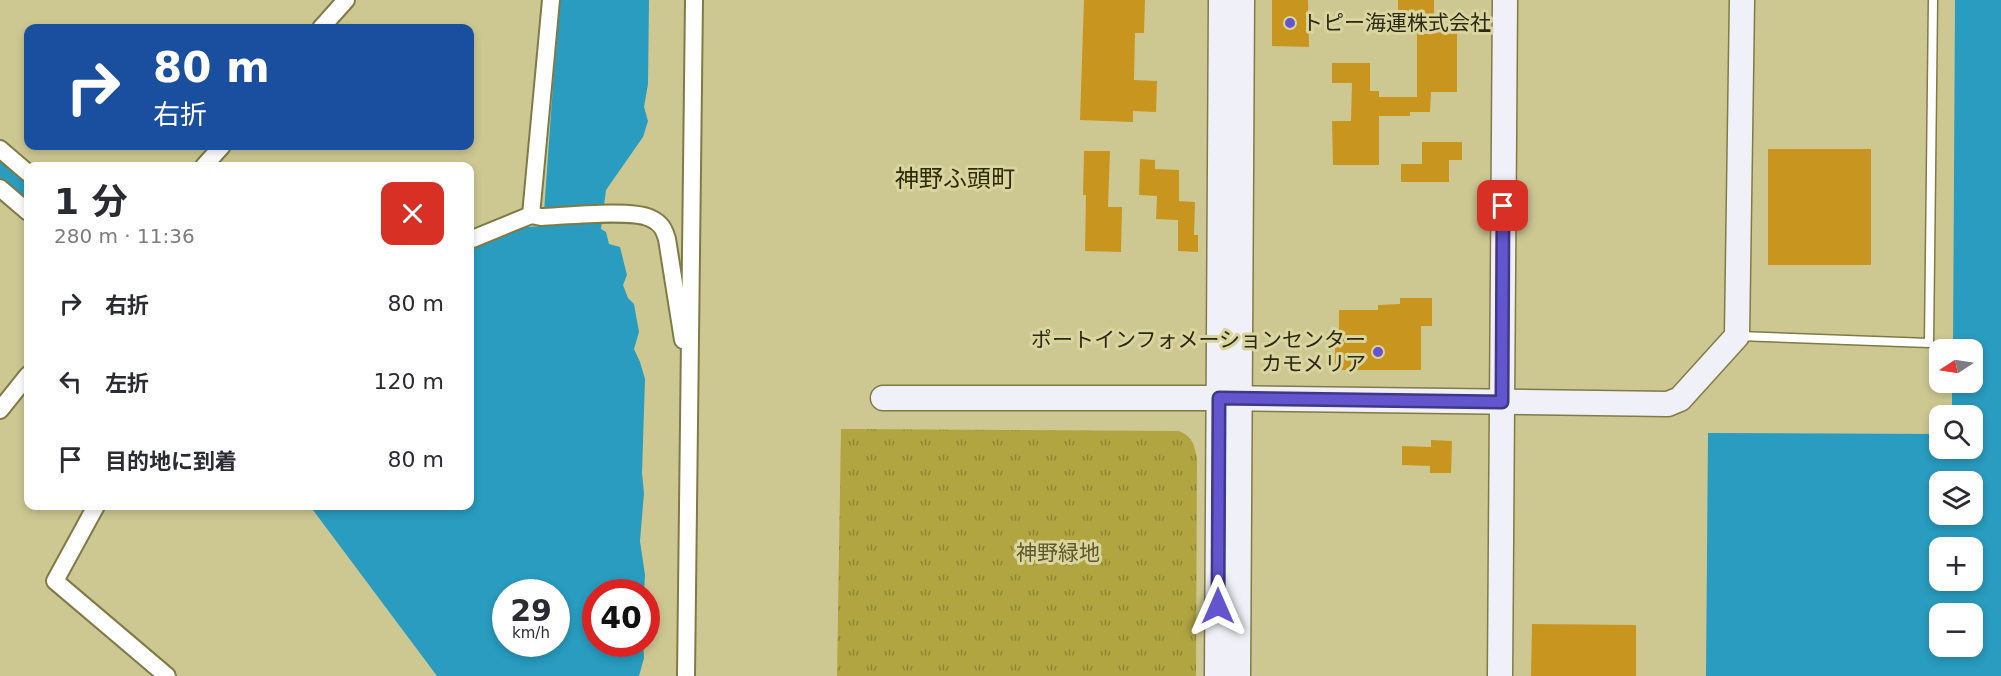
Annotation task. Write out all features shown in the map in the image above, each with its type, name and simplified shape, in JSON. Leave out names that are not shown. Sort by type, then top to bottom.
[{"type":"street","points":[[325,24],[346,0]]},
{"type":"street","points":[[536,216],[551,0]]},
{"type":"street","points":[[686,676],[694,0]]},
{"type":"street","points":[[1221,0],[1229,398],[1238,676]]},
{"type":"street","points":[[1217,676],[1242,0]]},
{"type":"street","points":[[1500,676],[1505,0]]},
{"type":"street","points":[[883,398],[1229,398],[1668,404],[1680,399],[1689,392],[1737,336],[1742,0]]},
{"type":"street","points":[[0,149],[24,170]]},
{"type":"street","points":[[208,162],[218,150]]},
{"type":"street","points":[[0,188],[24,209]]},
{"type":"street","points":[[474,239],[536,216],[647,217],[664,227],[671,254],[678,313],[690,376]]},
{"type":"street","points":[[0,410],[24,380]]},
{"type":"street","points":[[94,510],[55,581],[167,676]]},
{"type":"lane","points":[[1737,336],[1929,343],[1933,0]]},
{"type":"green space","name":"神野緑地","points":[[841,429],[1179,431],[1187,436],[1194,445],[1197,459],[1196,676],[837,676]]},
{"type":"water","points":[[559,0],[649,0],[648,84],[644,107],[648,121],[643,137],[606,190],[601,229],[606,232],[609,244],[620,247],[627,275],[623,285],[628,298],[634,304],[639,332],[634,349],[645,379],[642,473],[644,493],[640,541],[645,579],[582,579],[582,657],[644,657],[639,676],[437,676],[313,510],[474,510],[474,245],[514,228],[543,226]]},
{"type":"water","points":[[1955,0],[2001,0],[2001,676],[1706,676],[1708,433],[1929,434],[1929,459],[1983,459],[1983,405],[1952,405],[1952,393],[1983,393],[1983,339],[1953,339]]},
{"type":"building","points":[[1084,0],[1145,0],[1144,33],[1135,33],[1134,80],[1157,81],[1156,112],[1133,111],[1133,122],[1080,120]]},
{"type":"building","name":"トピー海運株式会社","points":[[1272,0],[1308,0],[1309,47],[1272,46]]},
{"type":"building","points":[[1398,0],[1434,0],[1434,31],[1457,31],[1457,92],[1431,92],[1430,112],[1410,112],[1410,116],[1379,116],[1379,165],[1333,165],[1332,121],[1351,121],[1352,83],[1332,83],[1332,63],[1370,63],[1370,91],[1379,91],[1379,97],[1417,97],[1417,23],[1398,23]]},
{"type":"building","points":[[1422,142],[1462,142],[1462,160],[1449,160],[1449,182],[1401,182],[1401,164],[1422,164]]},
{"type":"building","points":[[1768,149],[1871,149],[1871,265],[1768,265]]},
{"type":"building","points":[[1084,151],[1110,151],[1108,207],[1122,207],[1121,252],[1085,251]]},
{"type":"building","points":[[1140,159],[1155,160],[1155,169],[1179,170],[1179,201],[1195,202],[1194,235],[1198,235],[1198,252],[1178,251],[1178,220],[1156,219],[1157,196],[1139,195]]},
{"type":"building","name":"ポートインフォメーションセンター カモメリア","points":[[1400,298],[1432,298],[1432,326],[1421,326],[1421,370],[1335,370],[1335,334],[1339,334],[1339,310],[1378,310],[1378,305],[1400,304]]},
{"type":"building","points":[[1431,440],[1452,441],[1451,473],[1430,473],[1430,466],[1402,465],[1402,446],[1431,447]]},
{"type":"building","points":[[1532,624],[1636,625],[1636,676],[1531,676]]},
{"type":"waterway","points":[[0,171],[24,192]]},
{"type":"place","name":"トピー海運株式会社","points":[[1290,23]]},
{"type":"place","name":"ポートインフォメーションセンター カモメリア","points":[[1378,352]]},
{"type":"district","name":"神野ふ頭町","points":[[955,179]]},
{"type":"route","points":[[1218,606],[1219,398],[1502,402],[1503,206]]}]
